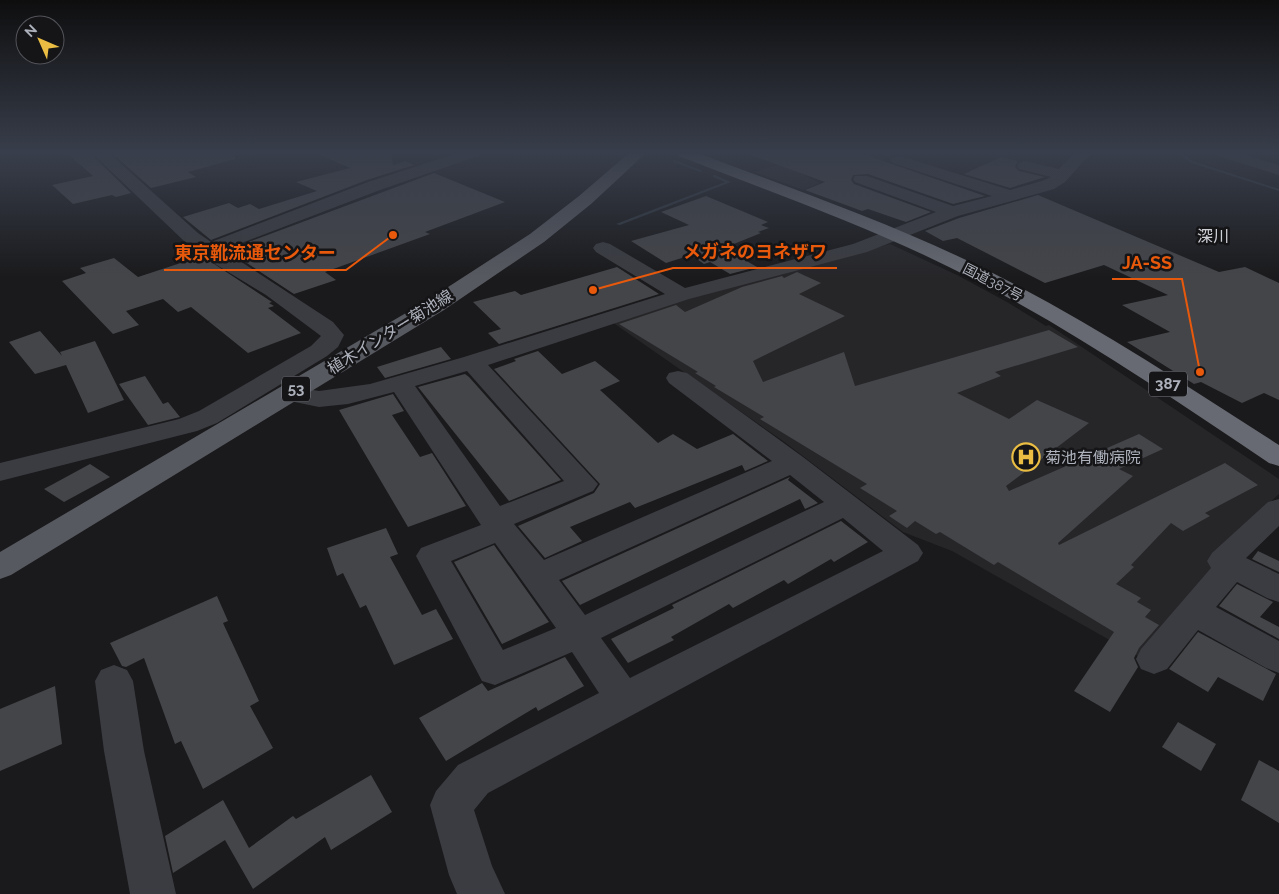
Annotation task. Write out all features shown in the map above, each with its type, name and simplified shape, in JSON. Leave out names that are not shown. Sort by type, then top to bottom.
[{"type":"highway","name":"国道387号","points":[[790,195],[892,235],[994,282],[1055,314],[1115,350],[1279,457]]},
{"type":"main road","name":"植木インター菊池線","points":[[0,567],[436,305],[536,238],[591,195]]},
{"type":"street","points":[[0,472],[188,425],[208,417],[319,351],[330,342],[333,335],[324,327],[272,291],[222,260],[191,237],[145,195]]},
{"type":"street","points":[[209,249],[351,195]]},
{"type":"street","points":[[904,195],[952,212]]},
{"type":"street","points":[[289,394],[319,399],[348,396],[400,383],[682,295],[860,248],[952,212],[1007,195]]},
{"type":"street","points":[[602,248],[682,295]]},
{"type":"street","points":[[472,362],[583,484],[432,556],[495,670],[578,634],[846,504]]},
{"type":"street","points":[[482,894],[472,875],[451,805],[473,779],[907,553],[793,463],[678,378]]},
{"type":"street","points":[[400,383],[498,525],[538,576],[624,699]]},
{"type":"street","points":[[208,417],[250,417]]},
{"type":"street","points":[[538,576],[793,463]]},
{"type":"street","points":[[1279,509],[1223,561],[1279,588]]},
{"type":"street","points":[[1154,659],[1194,611],[1202,598],[1232,565]]},
{"type":"street","points":[[1194,611],[1279,658]]},
{"type":"street","points":[[114,680],[124,751],[152,894]]},
{"type":"shaded area","name":"菊池有働病院","points":[[890,244],[957,275],[1046,326],[1049,325],[1279,479],[1279,494],[1220,548],[1221,567],[1145,660],[952,551],[903,532],[783,441],[612,322],[704,293]]},
{"type":"building","points":[[63,195],[125,195],[116,197],[112,195],[73,204]]},
{"type":"building","points":[[305,195],[329,195],[211,240],[183,217],[229,203],[238,208],[250,204],[259,209]]},
{"type":"building","points":[[376,195],[487,195],[505,202],[425,232],[430,234],[325,272],[336,280],[294,294],[227,250]]},
{"type":"building","points":[[818,195],[883,195],[931,212],[906,222],[868,209],[862,211]]},
{"type":"building","points":[[927,195],[985,196],[953,204]]},
{"type":"building","points":[[1038,195],[1219,272],[1245,267],[1279,283],[1279,400],[1264,393],[1242,403],[1201,382],[1194,384],[1127,342],[1170,332],[1122,305],[1168,295],[1104,265],[1045,283],[957,238],[943,241],[925,231],[959,218]]},
{"type":"building","points":[[706,196],[768,222],[761,225],[769,228],[758,232],[761,233],[724,248],[757,267],[730,274],[710,262],[704,264],[691,255],[666,263],[631,241],[689,225],[661,212]]},
{"type":"building","points":[[202,256],[272,302],[269,303],[274,306],[268,308],[301,333],[248,353],[191,307],[178,312],[163,299],[126,311],[139,325],[113,334],[62,281],[86,273],[80,268],[114,258],[138,277]]},
{"type":"building","points":[[617,267],[659,294],[499,344],[488,333],[501,329],[473,302],[515,291],[521,295]]},
{"type":"building","points":[[797,272],[821,283],[799,294],[845,316],[753,361],[763,382],[844,352],[855,386],[1049,330],[1078,347],[995,372],[1001,376],[957,393],[1009,419],[1037,400],[1089,423],[1006,486],[1009,491],[1139,434],[1163,449],[1119,469],[1133,476],[1058,543],[1059,545],[1225,463],[1258,485],[1205,513],[1210,516],[1183,531],[1171,523],[1131,565],[1134,567],[1116,584],[1141,598],[1137,602],[1151,610],[1145,617],[1159,625],[1139,648],[1134,658],[1138,667],[1110,712],[1074,691],[1114,632],[998,562],[994,565],[940,532],[936,534],[915,521],[907,528],[889,516],[897,511],[860,488],[867,484],[760,419],[764,417],[714,387],[716,386],[695,373],[698,372],[619,324],[676,305],[685,312],[742,287],[782,276],[784,278]]},
{"type":"building","points":[[40,331],[62,356],[60,352],[95,341],[124,400],[88,413],[66,365],[35,374],[9,342]]},
{"type":"building","points":[[441,347],[451,359],[385,378],[377,367]]},
{"type":"building","points":[[538,351],[562,374],[595,361],[620,381],[600,390],[658,443],[673,434],[697,449],[733,434],[768,461],[745,471],[742,465],[635,508],[630,502],[570,527],[582,541],[545,558],[518,526],[594,493],[600,484],[494,369],[516,361],[514,359]]},
{"type":"building","points":[[465,374],[561,480],[509,501],[418,387]]},
{"type":"building","points":[[145,376],[163,404],[168,402],[180,417],[148,425],[119,384]]},
{"type":"building","points":[[393,394],[404,411],[392,415],[420,457],[432,453],[466,506],[408,527],[339,410]]},
{"type":"building","points":[[90,464],[110,477],[64,502],[44,489]]},
{"type":"building","points":[[790,477],[788,480],[818,503],[805,509],[800,499],[580,605],[562,581]]},
{"type":"building","points":[[841,521],[868,542],[834,562],[831,559],[788,584],[784,580],[733,608],[729,604],[671,637],[674,640],[628,663],[611,639],[674,608],[672,605]]},
{"type":"building","points":[[386,528],[398,554],[390,557],[422,615],[436,609],[453,639],[394,665],[366,605],[360,608],[343,573],[337,576],[327,548]]},
{"type":"building","points":[[494,545],[549,622],[502,644],[454,562]]},
{"type":"building","points":[[1258,551],[1279,561],[1279,572],[1252,559]]},
{"type":"building","points":[[1237,584],[1273,602],[1260,617],[1279,627],[1279,639],[1219,606]]},
{"type":"building","points":[[217,596],[228,621],[223,623],[259,701],[250,706],[273,748],[203,789],[181,741],[175,744],[144,658],[126,667],[122,666],[110,643]]},
{"type":"building","points":[[1198,632],[1276,674],[1263,701],[1218,677],[1208,692],[1169,669]]},
{"type":"building","points":[[565,657],[584,686],[538,711],[536,707],[446,761],[419,718],[482,683],[488,691]]},
{"type":"building","points":[[55,686],[62,744],[0,771],[0,709]]},
{"type":"building","points":[[1178,722],[1216,744],[1201,771],[1162,747]]},
{"type":"building","points":[[1259,760],[1279,771],[1279,823],[1241,800]]},
{"type":"building","points":[[371,775],[392,812],[331,850],[325,837],[253,889],[225,840],[173,873],[165,836],[223,800],[249,848],[293,816],[296,819]]},
{"type":"waterway","points":[[618,224],[695,195]]},
{"type":"place","name":"東京靴流通センター","points":[[393,235]]},
{"type":"place","name":"メガネのヨネザワ","points":[[593,290]]},
{"type":"place","name":"JA-SS","points":[[1200,372]]},
{"type":"place","name":"菊池有働病院","points":[[1026,457]]},
{"type":"district","name":"深川","points":[[1213,236]]}]
